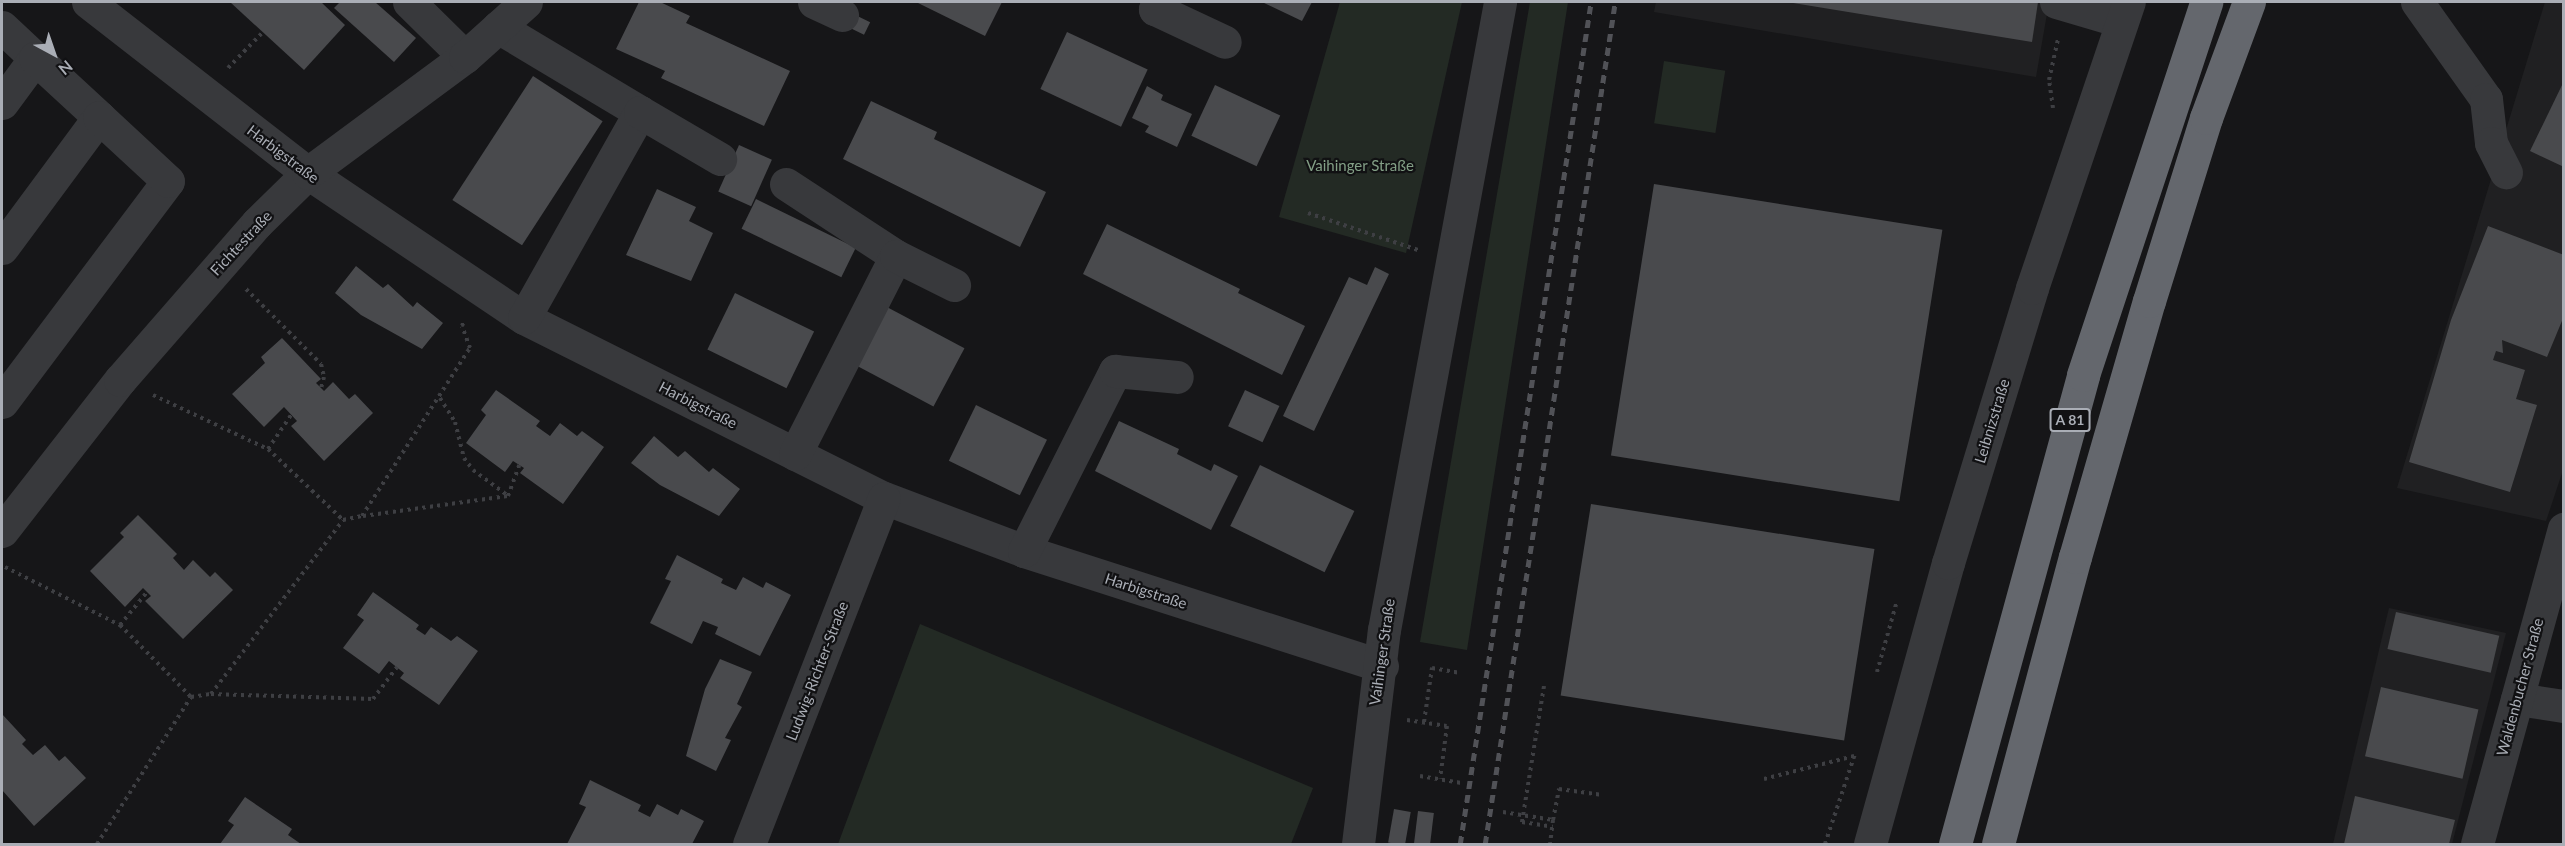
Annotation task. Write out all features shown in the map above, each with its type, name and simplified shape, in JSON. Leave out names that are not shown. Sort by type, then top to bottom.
[{"type":"highway","name":"A 81","points":[[1955,844],[2083,375],[2206,2]]},
{"type":"highway","name":"A 81","points":[[1998,844],[2075,557],[2149,301],[2206,118],[2249,2]]},
{"type":"street","name":"Harbigstraße","points":[[88,2],[308,173],[524,318],[884,498],[1024,551],[1382,666]]},
{"type":"street","points":[[409,2],[465,57]]},
{"type":"street","name":"Fichtestraße","points":[[2,531],[120,380],[221,263],[308,173],[465,57],[526,2]]},
{"type":"street","points":[[1158,2],[1155,9],[1225,42]]},
{"type":"street","name":"Vaihinger Straße","points":[[1358,844],[1382,666],[1384,630],[1450,257],[1500,2]]},
{"type":"street","points":[[2056,2],[2125,11]]},
{"type":"street","points":[[2417,2],[2486,99],[2491,143],[2506,172]]},
{"type":"street","name":"Leibnizstraße","points":[[1870,844],[1948,563],[2032,288],[2125,11]]},
{"type":"street","points":[[2,27],[168,181],[2,402]]},
{"type":"street","points":[[498,27],[720,159]]},
{"type":"street","points":[[2,103],[35,58]]},
{"type":"street","points":[[524,318],[640,112]]},
{"type":"street","points":[[2,248],[99,117]]},
{"type":"street","points":[[786,184],[896,256],[954,285]]},
{"type":"street","points":[[795,454],[896,256]]},
{"type":"street","points":[[1024,551],[1115,371],[1177,377]]},
{"type":"street","name":"Ludwig-Richter-Straße","points":[[749,844],[884,498]]},
{"type":"street","name":"Waldenbucher Straße","points":[[2477,844],[2564,529]]},
{"type":"street","points":[[2517,699],[2564,706]]},
{"type":"path","points":[[203,93],[263,32]]},
{"type":"path","points":[[1308,213],[1406,248],[1450,257]]},
{"type":"path","points":[[221,263],[321,364],[324,377],[321,388]]},
{"type":"path","points":[[362,516],[440,398],[470,348]]},
{"type":"path","points":[[120,380],[268,449],[343,520]]},
{"type":"path","points":[[440,398],[455,422],[464,458],[473,470],[508,496]]},
{"type":"path","points":[[268,449],[291,415]]},
{"type":"path","points":[[508,496],[519,465]]},
{"type":"path","points":[[211,694],[343,520],[508,496]]},
{"type":"path","points":[[2,565],[120,626],[191,698]]},
{"type":"path","points":[[120,626],[147,592]]},
{"type":"path","points":[[97,844],[191,698],[211,694],[373,699],[397,667]]},
{"type":"path","points":[[1440,779],[1447,726],[1424,722],[1432,669],[1461,672]]},
{"type":"path","points":[[1544,686],[1522,822],[1552,827]]},
{"type":"path","points":[[1764,779],[1854,756]]},
{"type":"path","points":[[1420,776],[1461,783]]},
{"type":"path","points":[[1550,844],[1558,789],[1603,795]]},
{"type":"path","points":[[1503,812],[1553,820]]},
{"type":"shaded area","points":[[1656,2],[2049,2],[2036,77],[1654,12]]},
{"type":"shaded area","points":[[2545,2],[2563,2],[2563,470],[2546,521],[2397,488]]},
{"type":"shaded area","points":[[2389,608],[2506,633],[2452,844],[2333,844]]},
{"type":"green space","name":"Vaihinger Straße","points":[[1340,2],[1462,2],[1406,253],[1279,217]]},
{"type":"green space","points":[[1530,2],[1568,2],[1467,650],[1420,642]]},
{"type":"green space","points":[[1664,61],[1725,71],[1715,133],[1654,123]]},
{"type":"green space","points":[[920,624],[1313,788],[1291,844],[838,844]]},
{"type":"building","points":[[230,2],[321,2],[345,25],[304,70]]},
{"type":"building","points":[[340,2],[375,2],[416,38],[394,62],[334,8]]},
{"type":"building","points":[[639,2],[660,2],[690,16],[686,23],[790,71],[764,126],[661,78],[665,71],[616,49]]},
{"type":"building","points":[[916,2],[1002,2],[985,36]]},
{"type":"building","points":[[1262,2],[1312,2],[1302,21]]},
{"type":"building","points":[[1787,2],[2038,2],[2032,42]]},
{"type":"building","points":[[845,10],[870,22],[864,35],[839,23]]},
{"type":"building","points":[[1067,32],[1148,70],[1121,127],[1040,89]]},
{"type":"building","points":[[533,76],[603,121],[522,245],[452,200]]},
{"type":"building","points":[[2564,81],[2564,167],[2530,151]]},
{"type":"building","points":[[1215,85],[1280,115],[1257,166],[1191,136]]},
{"type":"building","points":[[1147,86],[1163,95],[1161,100],[1192,114],[1177,147],[1145,132],[1149,126],[1132,118]]},
{"type":"building","points":[[871,101],[937,132],[934,139],[1046,192],[1020,247],[843,159]]},
{"type":"building","points":[[739,145],[772,160],[751,206],[718,192]]},
{"type":"building","points":[[1654,184],[1942,230],[1899,501],[1611,456]]},
{"type":"building","points":[[657,189],[696,207],[689,221],[713,233],[691,281],[626,255]]},
{"type":"building","points":[[756,199],[856,248],[841,277],[742,229]]},
{"type":"building","points":[[1107,224],[1240,289],[1238,293],[1305,326],[1282,375],[1083,274]]},
{"type":"building","points":[[2488,226],[2564,255],[2564,316],[2547,357],[2502,340],[2503,353],[2496,351],[2493,360],[2525,370],[2516,399],[2537,405],[2510,492],[2409,462],[2451,320]]},
{"type":"building","points":[[356,266],[383,288],[388,284],[413,307],[417,302],[443,323],[422,349],[361,315],[335,293]]},
{"type":"building","points":[[1375,267],[1389,274],[1314,431],[1283,416],[1349,277],[1367,285]]},
{"type":"building","points":[[735,293],[814,332],[786,388],[707,350]]},
{"type":"building","points":[[885,306],[964,348],[933,407],[854,364]]},
{"type":"building","points":[[282,338],[321,379],[316,383],[324,391],[333,382],[349,399],[355,394],[373,413],[324,461],[291,426],[297,421],[284,407],[264,427],[232,394],[265,363],[261,357]]},
{"type":"building","points":[[496,390],[540,421],[536,426],[550,436],[560,423],[577,436],[582,431],[604,447],[563,504],[520,473],[524,468],[513,461],[505,472],[466,443],[486,415],[481,410]]},
{"type":"building","points":[[1245,390],[1279,406],[1263,442],[1228,426]]},
{"type":"building","points":[[976,405],[1047,440],[1020,495],[949,461]]},
{"type":"building","points":[[1119,421],[1179,449],[1177,454],[1211,471],[1214,464],[1238,476],[1211,530],[1095,471]]},
{"type":"building","points":[[654,436],[678,457],[685,451],[709,472],[713,468],[740,489],[719,516],[660,485],[631,463]]},
{"type":"building","points":[[1260,465],[1354,511],[1325,572],[1230,526]]},
{"type":"building","points":[[1591,504],[1874,549],[1844,741],[1561,696]]},
{"type":"building","points":[[138,515],[177,554],[173,558],[184,570],[193,560],[210,577],[215,572],[233,590],[183,639],[145,601],[151,596],[143,588],[125,607],[90,571],[124,537],[120,533]]},
{"type":"building","points":[[677,555],[723,579],[721,583],[736,590],[743,577],[763,588],[766,582],[791,595],[760,656],[715,634],[718,627],[703,621],[692,644],[650,623],[671,581],[665,579]]},
{"type":"building","points":[[373,592],[419,625],[416,629],[425,635],[431,627],[451,641],[457,636],[478,651],[439,705],[400,678],[404,673],[389,661],[379,674],[343,648],[364,620],[357,615]]},
{"type":"building","points":[[2396,612],[2499,636],[2491,673],[2387,649]]},
{"type":"building","points":[[720,659],[752,672],[737,704],[742,707],[725,738],[731,740],[716,771],[686,756],[705,689]]},
{"type":"building","points":[[2381,687],[2478,709],[2462,779],[2365,756]]},
{"type":"building","points":[[2,714],[26,740],[22,744],[33,755],[45,745],[59,761],[65,756],[86,778],[34,826],[2,790]]},
{"type":"building","points":[[590,780],[641,805],[638,811],[650,817],[657,804],[678,815],[681,809],[704,821],[692,844],[567,844],[586,807],[579,804]]},
{"type":"building","points":[[2355,796],[2455,820],[2449,844],[2344,844]]},
{"type":"building","points":[[245,797],[292,829],[288,835],[301,844],[220,844],[234,825],[228,821]]},
{"type":"building","points":[[1394,809],[1411,812],[1405,844],[1388,842]]},
{"type":"building","points":[[1418,811],[1434,813],[1430,844],[1414,844]]},
{"type":"railway","points":[[1460,844],[1591,2]]},
{"type":"railway","points":[[1485,844],[1615,2]]}]
